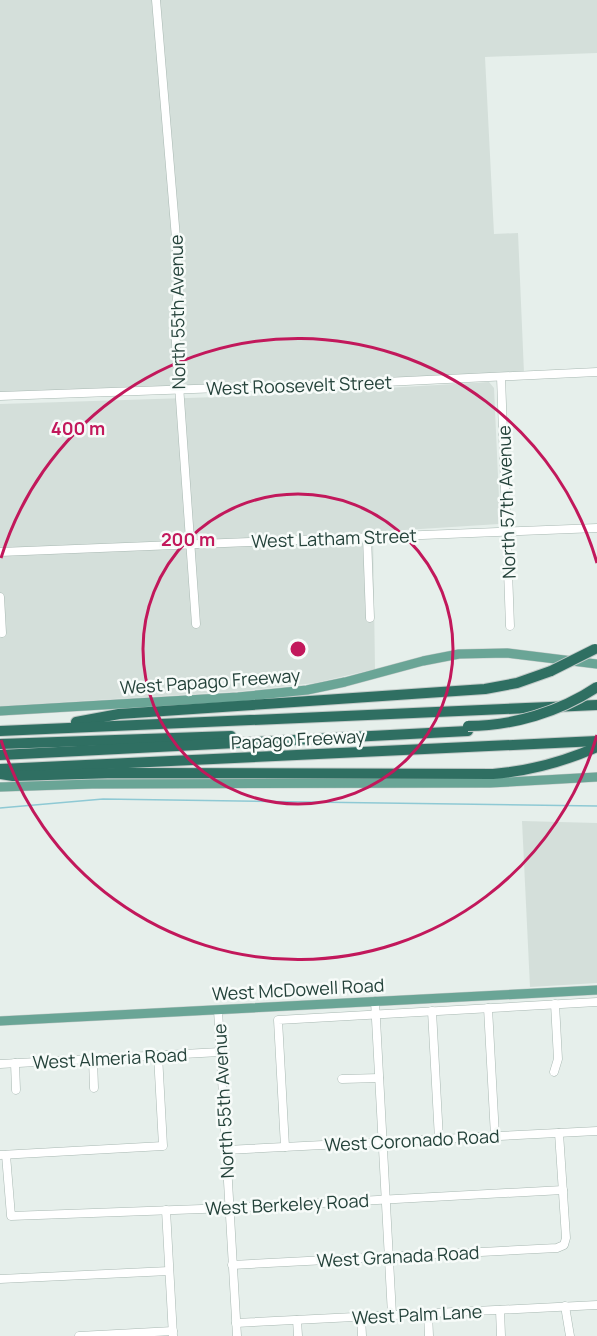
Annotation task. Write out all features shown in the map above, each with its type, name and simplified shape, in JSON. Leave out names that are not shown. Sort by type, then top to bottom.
[{"type":"highway","points":[[37,729],[119,714],[485,689],[517,683],[551,671],[596,648]]},
{"type":"highway","points":[[0,744],[468,729],[537,715],[577,699],[597,687]]},
{"type":"highway","points":[[0,755],[509,727],[539,720],[597,693]]},
{"type":"highway","name":"Papago Freeway","points":[[0,731],[597,705]]},
{"type":"highway","name":"Papago Freeway","points":[[0,769],[597,741]]},
{"type":"highway","points":[[465,748],[597,747]]},
{"type":"highway","points":[[0,774],[13,776],[116,773],[493,774],[556,763],[597,747]]},
{"type":"main road","name":"West Papago Freeway","points":[[0,711],[207,699],[308,690],[440,657],[476,653],[507,653],[597,664]]},
{"type":"main road","points":[[0,787],[92,783],[490,783],[597,777]]},
{"type":"main road","name":"West McDowell Road","points":[[0,1021],[597,990]]},
{"type":"street","name":"North 55th Avenue","points":[[156,0],[177,250],[175,329],[178,390],[196,624]]},
{"type":"street","name":"West Roosevelt Street","points":[[0,396],[597,372]]},
{"type":"street","name":"North 57th Avenue","points":[[501,377],[510,626]]},
{"type":"street","name":"West Latham Street","points":[[0,552],[597,528]]},
{"type":"street","points":[[367,537],[370,618]]},
{"type":"street","points":[[0,597],[2,633]]},
{"type":"street","points":[[375,1001],[392,1315]]},
{"type":"street","name":"West McDowell Road","points":[[285,1147],[278,1020],[597,1002]]},
{"type":"street","points":[[554,1072],[558,1059],[555,1004]]},
{"type":"street","points":[[488,1008],[495,1136]]},
{"type":"street","name":"North 55th Avenue","points":[[218,1010],[237,1336]]},
{"type":"street","points":[[432,1011],[439,1139]]},
{"type":"street","name":"West Almeria Road","points":[[0,1064],[220,1052]]},
{"type":"street","points":[[3,1155],[163,1146],[158,1055]]},
{"type":"street","points":[[93,1059],[94,1088]]},
{"type":"street","points":[[15,1063],[16,1090]]},
{"type":"street","points":[[342,1079],[379,1077]]},
{"type":"street","name":"West Coronado Road","points":[[226,1150],[597,1131]]},
{"type":"street","points":[[560,1133],[563,1190]]},
{"type":"street","name":"West Berkeley Road","points":[[3,1155],[11,1216],[229,1208],[563,1190]]},
{"type":"street","name":"West Granada Road","points":[[232,1265],[557,1248],[564,1245],[566,1238],[563,1190]]},
{"type":"street","points":[[79,1336],[173,1334],[166,1210]]},
{"type":"street","points":[[0,1279],[169,1271]]},
{"type":"street","name":"West Palm Lane","points":[[236,1323],[597,1305]]},
{"type":"street","points":[[565,1306],[570,1336]]},
{"type":"street","points":[[500,1310],[501,1336]]},
{"type":"street","points":[[428,1313],[429,1336]]},
{"type":"street","points":[[361,1317],[362,1336]]},
{"type":"street","points":[[297,1320],[298,1336]]},
{"type":"shaded area","points":[[0,0],[597,0],[597,53],[485,57],[494,234],[518,233],[524,373],[0,393]]},
{"type":"shaded area","points":[[489,382],[494,388],[499,524],[373,532],[375,669],[315,683],[243,691],[0,706],[0,404],[249,396]]},
{"type":"shaded area","points":[[522,821],[597,823],[597,983],[530,987]]},
{"type":"waterway","points":[[0,808],[103,799],[597,806]]}]
